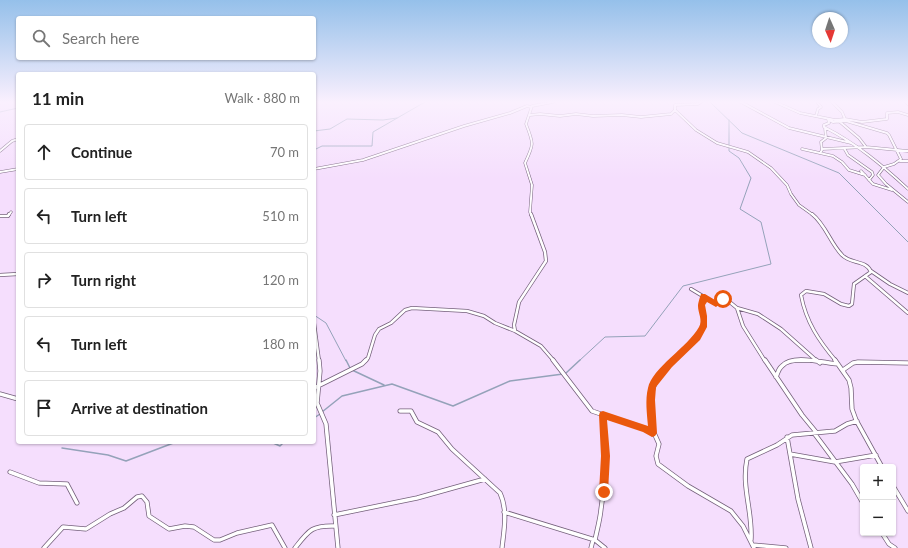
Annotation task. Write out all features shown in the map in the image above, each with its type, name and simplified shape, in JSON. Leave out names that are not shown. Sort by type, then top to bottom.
[{"type":"street","points":[[316,169],[362,160],[459,128]]},
{"type":"street","points":[[515,331],[514,325],[519,302],[546,261],[546,252],[529,209],[532,185],[525,163],[533,146],[532,138],[527,128]]},
{"type":"street","points":[[693,128],[716,143],[748,152],[771,168],[787,185],[798,205],[814,216],[826,230],[842,256],[848,260],[866,265],[871,271],[890,284],[908,293]]},
{"type":"street","points":[[787,128],[865,147]]},
{"type":"street","points":[[820,153],[822,149],[822,142],[826,138],[825,128]]},
{"type":"street","points":[[825,128],[853,143],[884,167],[908,189]]},
{"type":"street","points":[[847,128],[859,138],[865,147]]},
{"type":"street","points":[[870,128],[890,135],[900,161]]},
{"type":"street","points":[[0,151],[10,142],[16,140]]},
{"type":"street","points":[[822,149],[865,147],[908,151]]},
{"type":"street","points":[[862,151],[865,147]]},
{"type":"street","points":[[843,148],[851,157],[872,172],[873,175],[869,180]]},
{"type":"street","points":[[802,149],[835,157],[849,170],[865,175]]},
{"type":"street","points":[[908,161],[900,161],[884,167],[877,174],[892,190],[908,202]]},
{"type":"street","points":[[0,172],[16,169]]},
{"type":"street","points":[[861,171],[874,185],[892,190]]},
{"type":"street","points":[[0,216],[8,216],[11,212]]},
{"type":"street","points":[[871,271],[870,274],[854,284],[852,304],[849,306],[841,305],[830,296],[822,293],[806,291],[801,295],[808,318],[817,338],[843,370],[852,387],[851,407],[880,464]]},
{"type":"street","points":[[0,275],[16,274]]},
{"type":"street","points":[[865,276],[908,313]]},
{"type":"street","points":[[691,289],[716,304],[720,299],[726,299],[737,308],[758,314],[781,329],[805,352],[820,363]]},
{"type":"street","points":[[652,433],[652,387],[661,374],[697,338],[704,327],[704,316],[701,305],[703,302],[703,296]]},
{"type":"street","points":[[316,387],[362,364],[368,358],[375,335],[379,329],[390,323],[405,310],[412,308],[467,310],[484,316],[495,323],[515,331],[541,346],[565,374],[588,408],[603,415],[645,428],[652,433],[658,440],[659,444],[656,456],[658,464],[688,486],[730,511],[743,526],[753,547],[786,548]]},
{"type":"street","points":[[737,308],[746,331],[776,377],[852,484],[861,500]]},
{"type":"street","points":[[316,336],[319,385],[317,403],[326,424],[338,548]]},
{"type":"street","points":[[776,377],[779,367],[790,360],[838,364]]},
{"type":"street","points":[[843,370],[853,363],[858,362],[908,363]]},
{"type":"street","points":[[0,394],[16,398]]},
{"type":"street","points":[[400,411],[411,411],[420,424],[438,432],[452,449],[500,492],[504,512],[502,548]]},
{"type":"street","points":[[591,548],[602,503],[605,469],[605,433],[603,415]]},
{"type":"street","points":[[750,541],[752,527],[744,478],[747,459],[801,432],[835,431],[847,424],[857,421]]},
{"type":"street","points":[[787,438],[798,499],[811,548]]},
{"type":"street","points":[[790,454],[835,462],[876,455]]},
{"type":"street","points":[[10,472],[39,483],[67,484],[77,503]]},
{"type":"street","points":[[334,515],[417,498],[484,479]]},
{"type":"street","points":[[896,491],[908,511]]},
{"type":"street","points":[[44,548],[63,527],[86,529],[110,514],[124,508],[137,497],[142,496],[147,502],[149,516],[169,528],[190,526],[200,529],[214,540],[220,540],[237,533],[272,526],[274,527],[285,548]]},
{"type":"street","points":[[504,512],[594,540],[605,548]]},
{"type":"street","points":[[295,548],[306,532],[311,529],[322,525],[336,526]]},
{"type":"street","points":[[884,536],[889,544],[895,548]]},
{"type":"waterway","points":[[316,131],[332,128]]},
{"type":"waterway","points":[[316,149],[322,146],[372,146],[373,132],[381,128]]},
{"type":"waterway","points":[[729,128],[729,145]]},
{"type":"waterway","points":[[736,128],[742,133],[839,173],[908,242]]},
{"type":"waterway","points":[[579,361],[605,337],[645,336],[683,286],[771,264],[761,222],[740,209],[751,178],[739,158],[729,151],[729,148]]},
{"type":"waterway","points":[[316,316],[326,323],[346,361]]},
{"type":"waterway","points":[[346,360],[350,368]]},
{"type":"waterway","points":[[566,373],[580,360]]},
{"type":"waterway","points":[[352,370],[384,385]]},
{"type":"waterway","points":[[322,412],[342,396],[392,384],[453,406],[510,381],[563,374]]},
{"type":"waterway","points":[[316,417],[320,414]]},
{"type":"waterway","points":[[62,448],[108,455],[126,461],[171,444]]},
{"type":"waterway","points":[[276,444],[280,446],[282,444]]},
{"type":"route","points":[[604,492],[606,456],[603,415],[645,428],[652,433],[651,392],[654,382],[669,364],[697,338],[704,327],[704,316],[701,305],[703,302],[703,296],[716,304],[720,299],[723,299]]}]
